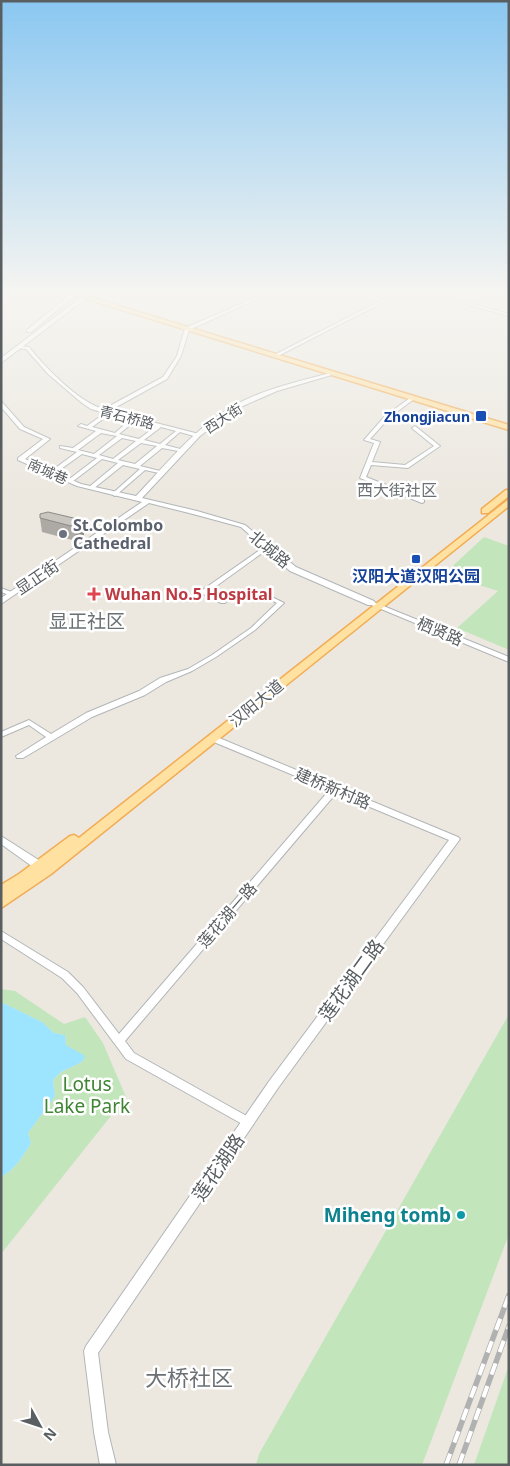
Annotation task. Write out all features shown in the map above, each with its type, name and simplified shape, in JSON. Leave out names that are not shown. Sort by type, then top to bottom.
[{"type":"main road","points":[[295,360],[332,374],[509,428]]},
{"type":"main road","points":[[298,360],[509,424]]},
{"type":"main road","name":"汉阳大道","points":[[1,891],[43,868],[212,738],[509,492]]},
{"type":"main road","name":"汉阳大道","points":[[1,903],[374,604],[509,502]]},
{"type":"street","name":"青石桥路","points":[[36,360],[78,398],[93,408],[197,435]]},
{"type":"street","points":[[88,428],[107,412],[165,378],[176,360]]},
{"type":"street","name":"西大街","points":[[137,499],[197,435],[222,415],[252,400],[291,385],[332,374]]},
{"type":"street","points":[[412,399],[396,409],[378,425],[367,440],[378,442],[363,478],[422,501]]},
{"type":"street","name":"南城巷","points":[[1,403],[22,428],[48,439],[20,459],[70,481],[137,499]]},
{"type":"street","points":[[70,481],[98,456],[134,418]]},
{"type":"street","points":[[114,460],[161,425]]},
{"type":"street","points":[[80,426],[182,452]]},
{"type":"street","points":[[369,463],[406,467],[437,446],[415,428]]},
{"type":"street","points":[[136,466],[180,430]]},
{"type":"street","points":[[74,450],[100,431]]},
{"type":"street","points":[[62,447],[162,473]]},
{"type":"street","points":[[52,473],[81,452]]},
{"type":"street","points":[[91,488],[122,462]]},
{"type":"street","points":[[115,494],[144,468]]},
{"type":"street","name":"北城路","points":[[137,499],[243,526],[292,569],[374,604]]},
{"type":"street","name":"显正街","points":[[1,602],[86,540],[148,502]]},
{"type":"street","points":[[223,602],[203,592],[267,547]]},
{"type":"street","points":[[1,590],[12,594]]},
{"type":"street","points":[[20,756],[89,716],[142,693],[163,680],[190,670],[214,656],[253,630],[281,603],[272,599]]},
{"type":"street","name":"栖贤路","points":[[374,604],[509,660]]},
{"type":"street","points":[[1,735],[29,722],[51,737]]},
{"type":"street","name":"建桥新村路","points":[[212,738],[455,839]]},
{"type":"street","name":"莲花湖一路","points":[[119,1041],[335,789]]},
{"type":"street","points":[[1,839],[43,868]]},
{"type":"street","name":"莲花湖二路","points":[[248,1122],[455,839]]},
{"type":"street","name":"莲花湖路","points":[[1,934],[66,975],[80,990],[130,1056],[248,1122],[90,1351],[101,1432],[108,1465]]},
{"type":"green space","points":[[484,537],[509,546],[509,650],[457,628],[498,591],[444,574]]},
{"type":"green space","name":"Lotus Lake Park","points":[[1,989],[15,991],[64,1024],[85,1017],[103,1043],[126,1097],[1,1254],[1,1177],[15,1167],[31,1143],[28,1133],[55,1096],[53,1080],[61,1072],[82,1062],[66,1045],[65,1035],[54,1033],[42,1022],[1,1002]]},
{"type":"green space","points":[[509,1014],[509,1234],[422,1465],[256,1465],[259,1454]]},
{"type":"green space","points":[[509,1365],[509,1465],[474,1465]]},
{"type":"water","points":[[1,1002],[42,1022],[54,1033],[65,1035],[66,1045],[85,1056],[82,1062],[61,1072],[53,1080],[55,1096],[28,1133],[31,1143],[15,1167],[1,1177]]},
{"type":"building","points":[[48,512],[82,520],[75,527],[40,518],[40,514]]},
{"type":"railway","points":[[446,1465],[509,1295]]},
{"type":"railway","points":[[459,1465],[509,1326]]},
{"type":"place","name":"Zhongjiacun","points":[[481,416]]},
{"type":"place","name":"St.Colombo Cathedral","points":[[63,534]]},
{"type":"place","name":"汉阳大道汉阳公园","points":[[416,559]]},
{"type":"place","name":"Wuhan No.5 Hospital","points":[[94,594]]},
{"type":"place","name":"Miheng tomb","points":[[461,1215]]},
{"type":"district","name":"西大街社区","points":[[397,490]]},
{"type":"district","name":"显正社区","points":[[87,621]]},
{"type":"district","name":"大桥社区","points":[[189,1377]]}]
